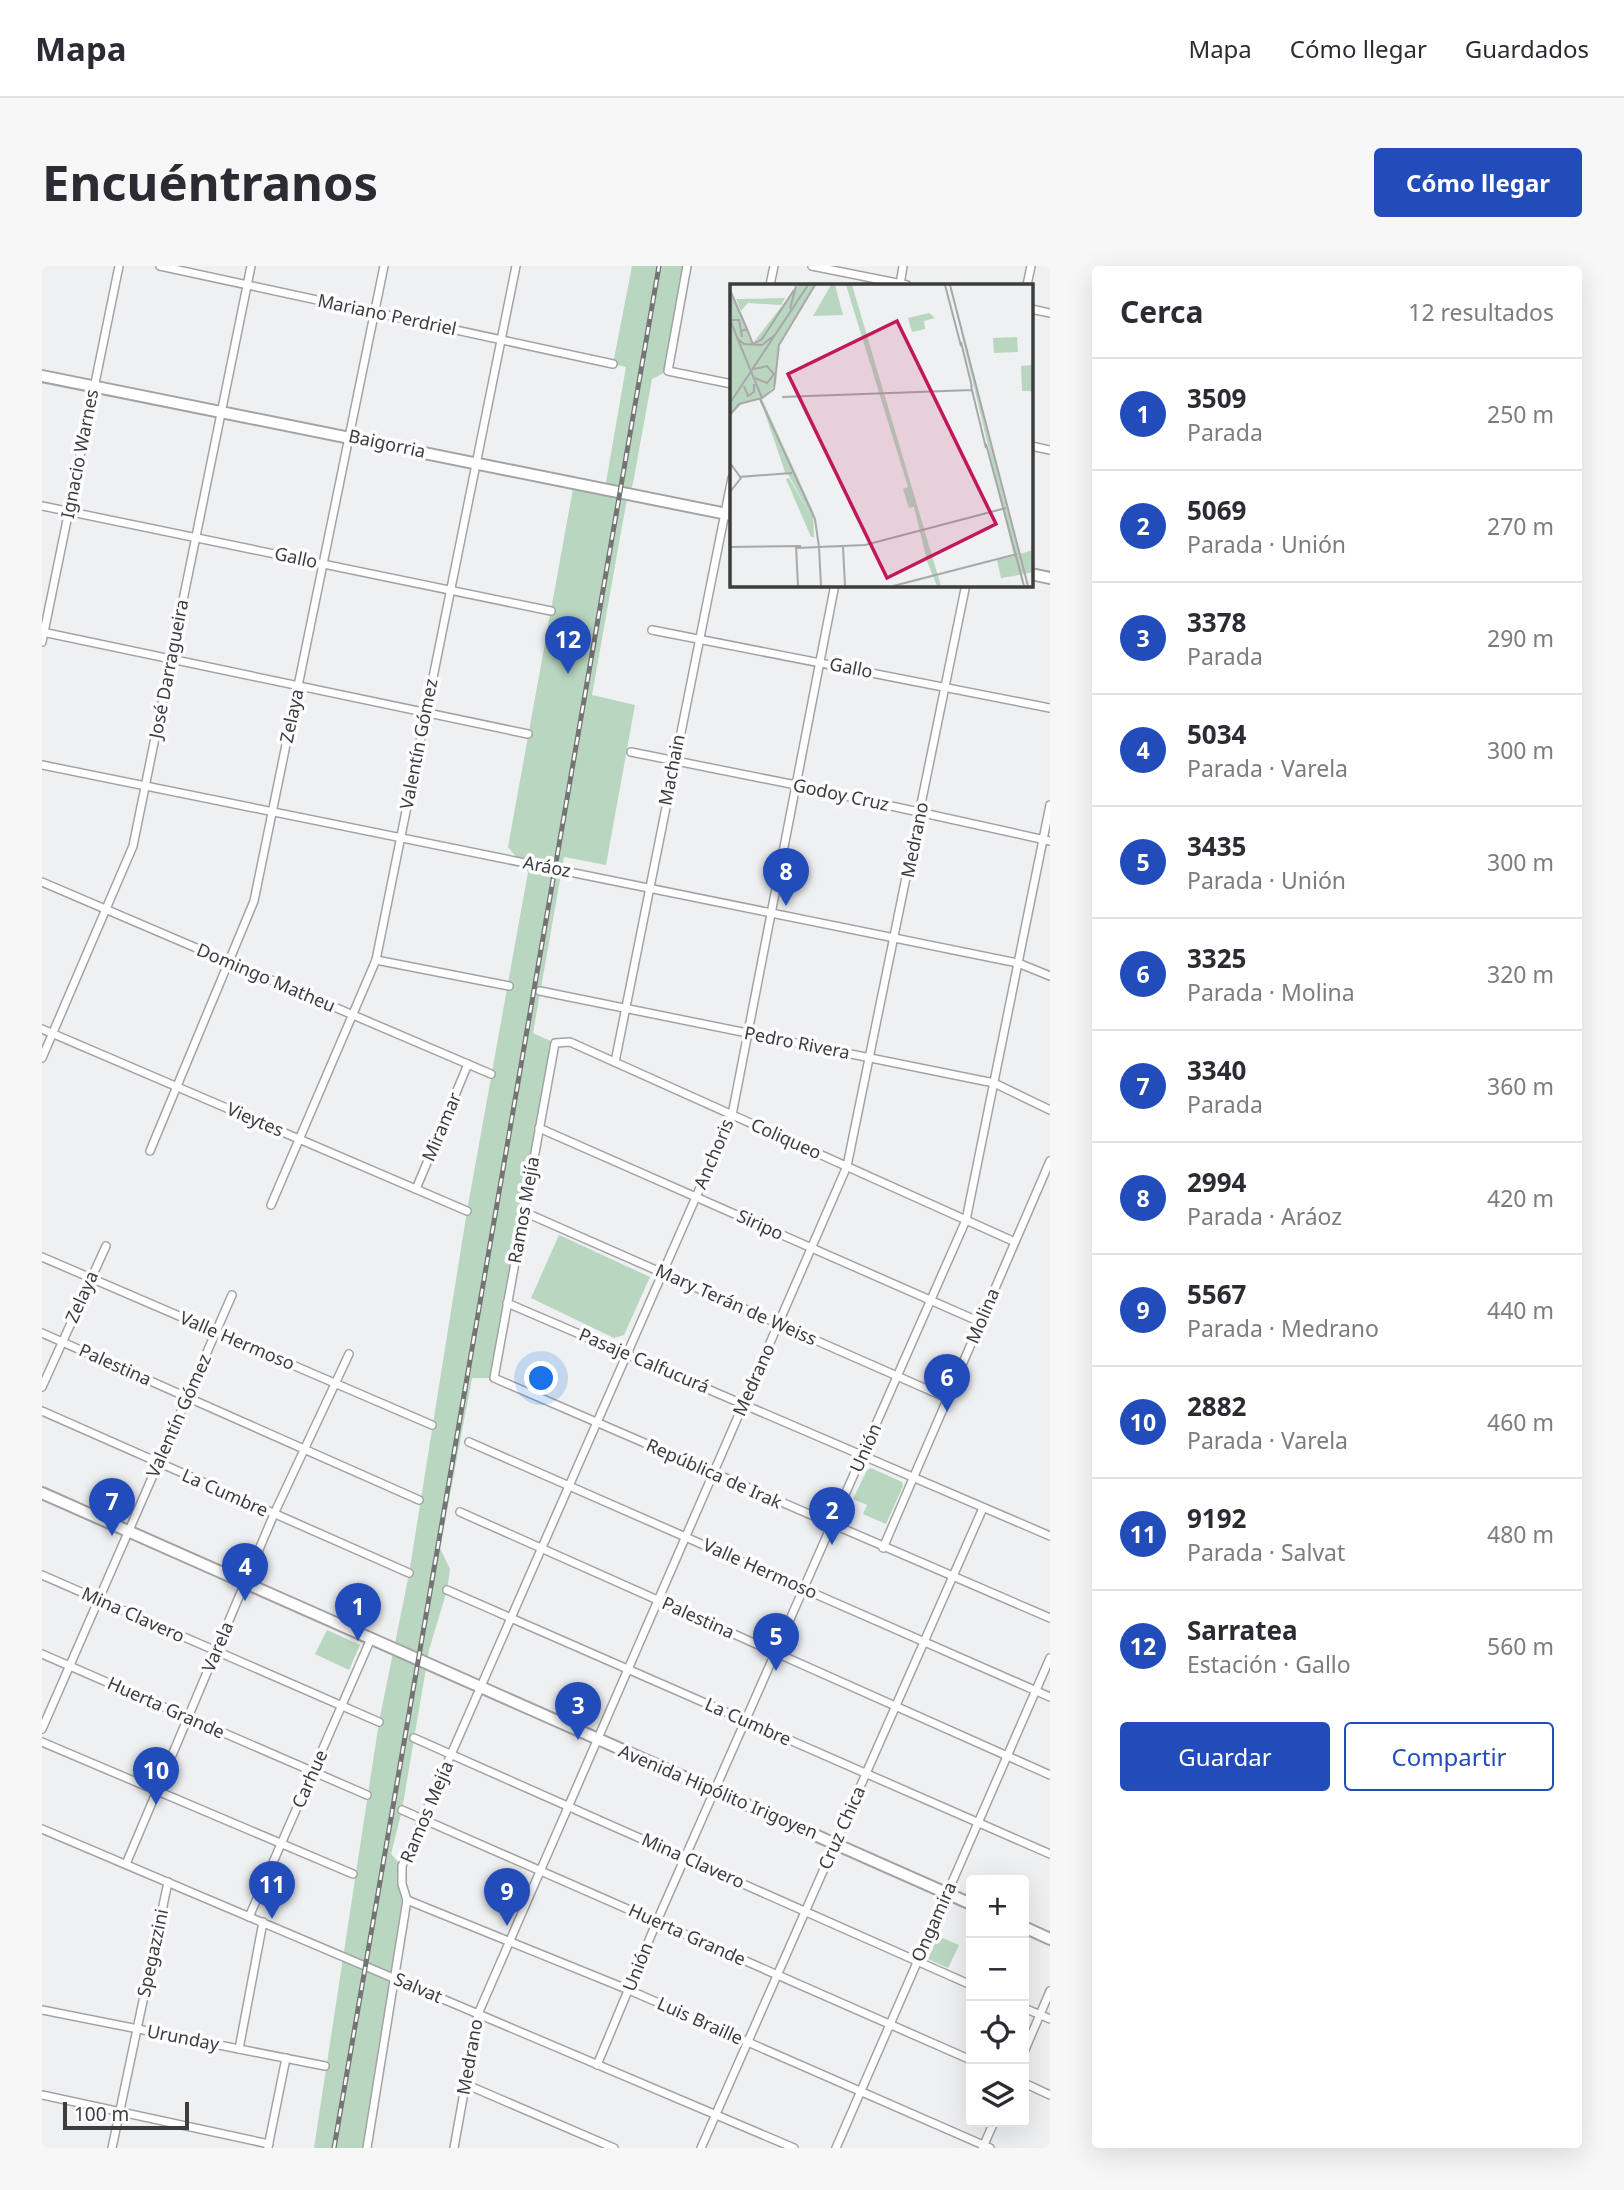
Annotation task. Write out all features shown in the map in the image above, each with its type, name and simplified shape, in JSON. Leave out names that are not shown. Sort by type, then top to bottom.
[{"type":"street","name":"Ignacio Warnes","points":[[43,636],[119,266]]},
{"type":"street","name":"Mariano Perdriel","points":[[160,266],[184,269],[613,364]]},
{"type":"street","name":"José Darragueira","points":[[42,1058],[134,846],[251,266]]},
{"type":"street","name":"Zelaya","points":[[150,1151],[254,901],[384,266]]},
{"type":"street","name":"Valentín Gómez","points":[[271,1205],[376,960],[516,266]]},
{"type":"street","points":[[687,266],[668,370],[730,384]]},
{"type":"street","points":[[770,284],[774,266]]},
{"type":"street","points":[[812,266],[897,284]]},
{"type":"street","points":[[902,284],[904,266]]},
{"type":"street","points":[[1027,284],[1031,266]]},
{"type":"street","points":[[1032,309],[1050,313]]},
{"type":"street","name":"Baigorria","points":[[42,376],[728,514]]},
{"type":"street","points":[[1032,446],[1050,450]]},
{"type":"street","name":"Machain","points":[[615,1062],[674,760],[730,496]]},
{"type":"street","name":"Gallo","points":[[42,506],[551,611]]},
{"type":"street","points":[[1032,574],[1050,578]]},
{"type":"street","name":"Anchoris","points":[[480,1688],[732,1115],[835,586]]},
{"type":"street","name":"Medrano","points":[[454,2148],[478,2014],[847,1166],[966,586]]},
{"type":"street","name":"Gallo","points":[[652,630],[1050,708]]},
{"type":"street","points":[[43,636],[171,659],[528,734]]},
{"type":"street","name":"Godoy Cruz","points":[[631,752],[1047,840]]},
{"type":"street","name":"Aráoz","points":[[42,765],[895,937],[1018,963],[1050,976]]},
{"type":"street","name":"Unión","points":[[597,2065],[657,1921],[966,1220],[1018,963],[1047,840],[1050,805]]},
{"type":"street","name":"Domingo Matheu","points":[[42,882],[491,1074]]},
{"type":"street","points":[[376,960],[509,986]]},
{"type":"street","name":"Pedro Rivera","points":[[540,991],[994,1083],[1050,1110]]},
{"type":"street","name":"Vieytes","points":[[42,1029],[467,1211]]},
{"type":"street","name":"Coliqueo","points":[[555,1043],[570,1042],[1015,1242]]},
{"type":"street","name":"Ramos Mejía","points":[[494,1378],[555,1043]]},
{"type":"street","name":"Miramar","points":[[416,1189],[468,1064]]},
{"type":"street","name":"Siripo","points":[[539,1128],[980,1322]]},
{"type":"street","name":"Molina","points":[[883,1548],[1050,1161]]},
{"type":"street","name":"Mary Terán de Weiss","points":[[524,1212],[947,1398]]},
{"type":"street","name":"Zelaya","points":[[42,1387],[106,1245]]},
{"type":"street","name":"Valle Hermoso","points":[[42,1257],[432,1425]]},
{"type":"street","name":"Valentín Gómez","points":[[42,1729],[232,1295]]},
{"type":"street","name":"Pasaje Calfucurá","points":[[507,1303],[1050,1536]]},
{"type":"street","name":"Palestina","points":[[42,1333],[419,1500]]},
{"type":"street","name":"Varela","points":[[126,1864],[274,1514],[349,1354]]},
{"type":"street","name":"República de Irak","points":[[494,1378],[952,1578],[1050,1618]]},
{"type":"street","name":"La Cumbre","points":[[42,1411],[409,1573]]},
{"type":"street","name":"Valle Hermoso","points":[[469,1442],[1050,1697]]},
{"type":"street","name":"Avenida Hipólito Irigoyen","points":[[42,1493],[370,1641],[966,1902]]},
{"type":"street","name":"Cruz Chica","points":[[701,2148],[983,1508]]},
{"type":"street","name":"Palestina","points":[[460,1512],[1050,1774]]},
{"type":"street","name":"Mina Clavero","points":[[42,1575],[379,1722]]},
{"type":"street","name":"La Cumbre","points":[[447,1590],[1050,1854]]},
{"type":"street","name":"Carhue","points":[[249,1917],[370,1641]]},
{"type":"street","name":"Huerta Grande","points":[[42,1654],[367,1796]]},
{"type":"street","name":"Ongamira","points":[[836,2148],[1050,1658]]},
{"type":"street","name":"Ramos Mejía","points":[[367,2148],[407,1900],[402,1884],[402,1866],[480,1688]]},
{"type":"street","name":"Mina Clavero","points":[[414,1738],[966,1982]]},
{"type":"street","points":[[42,1742],[353,1874]]},
{"type":"street","name":"Huerta Grande","points":[[402,1810],[966,2058]]},
{"type":"street","name":"Salvat","points":[[42,1829],[794,2148]]},
{"type":"street","name":"Spegazzini","points":[[112,2148],[168,1882]]},
{"type":"street","name":"Luis Braille","points":[[407,1900],[629,1990],[985,2147]]},
{"type":"street","points":[[239,2049],[263,1922]]},
{"type":"street","points":[[1029,1929],[1050,1939]]},
{"type":"street","points":[[1029,2040],[1050,1991]]},
{"type":"street","name":"Urunday","points":[[42,2010],[325,2066]]},
{"type":"street","points":[[1029,2010],[1050,2019]]},
{"type":"street","points":[[42,2095],[269,2146],[286,2058]]},
{"type":"street","points":[[466,2084],[614,2148]]},
{"type":"street","points":[[1029,2085],[1050,2095]]},
{"type":"street","points":[[985,2147],[991,2127]]},
{"type":"green space","points":[[632,266],[687,266],[668,371],[652,379],[633,483],[626,504],[592,695],[635,705],[606,865],[564,857],[533,1033],[555,1043],[494,1378],[472,1378],[440,1548],[450,1569],[447,1590],[429,1650],[402,1810],[391,1854],[402,1866],[407,1900],[367,2148],[314,2148],[379,1722],[409,1574],[467,1211],[528,872],[508,847],[574,483],[605,488],[626,367],[613,364]]},
{"type":"green space","points":[[559,1235],[650,1277],[624,1335],[614,1338],[531,1298]]},
{"type":"green space","points":[[871,1468],[902,1482],[903,1486],[886,1524],[863,1514],[867,1505],[853,1499],[867,1470]]},
{"type":"green space","points":[[327,1630],[360,1645],[349,1670],[315,1654]]},
{"type":"green space","points":[[938,1936],[959,1945],[948,1968],[928,1959]]},
{"type":"railway","points":[[334,2148],[659,266]]},
{"type":"place","name":"Sarratea","points":[[568,674]]},
{"type":"place","name":"2994","points":[[786,906]]},
{"type":"place","name":"3325","points":[[947,1412]]},
{"type":"place","name":"3340","points":[[112,1536]]},
{"type":"place","name":"5069","points":[[832,1545]]},
{"type":"place","name":"5034","points":[[245,1601]]},
{"type":"place","name":"3509","points":[[358,1641]]},
{"type":"place","name":"3435","points":[[776,1671]]},
{"type":"place","name":"3378","points":[[578,1740]]},
{"type":"place","name":"2882","points":[[156,1805]]},
{"type":"place","name":"9192","points":[[272,1919]]},
{"type":"place","name":"5567","points":[[507,1926]]}]
